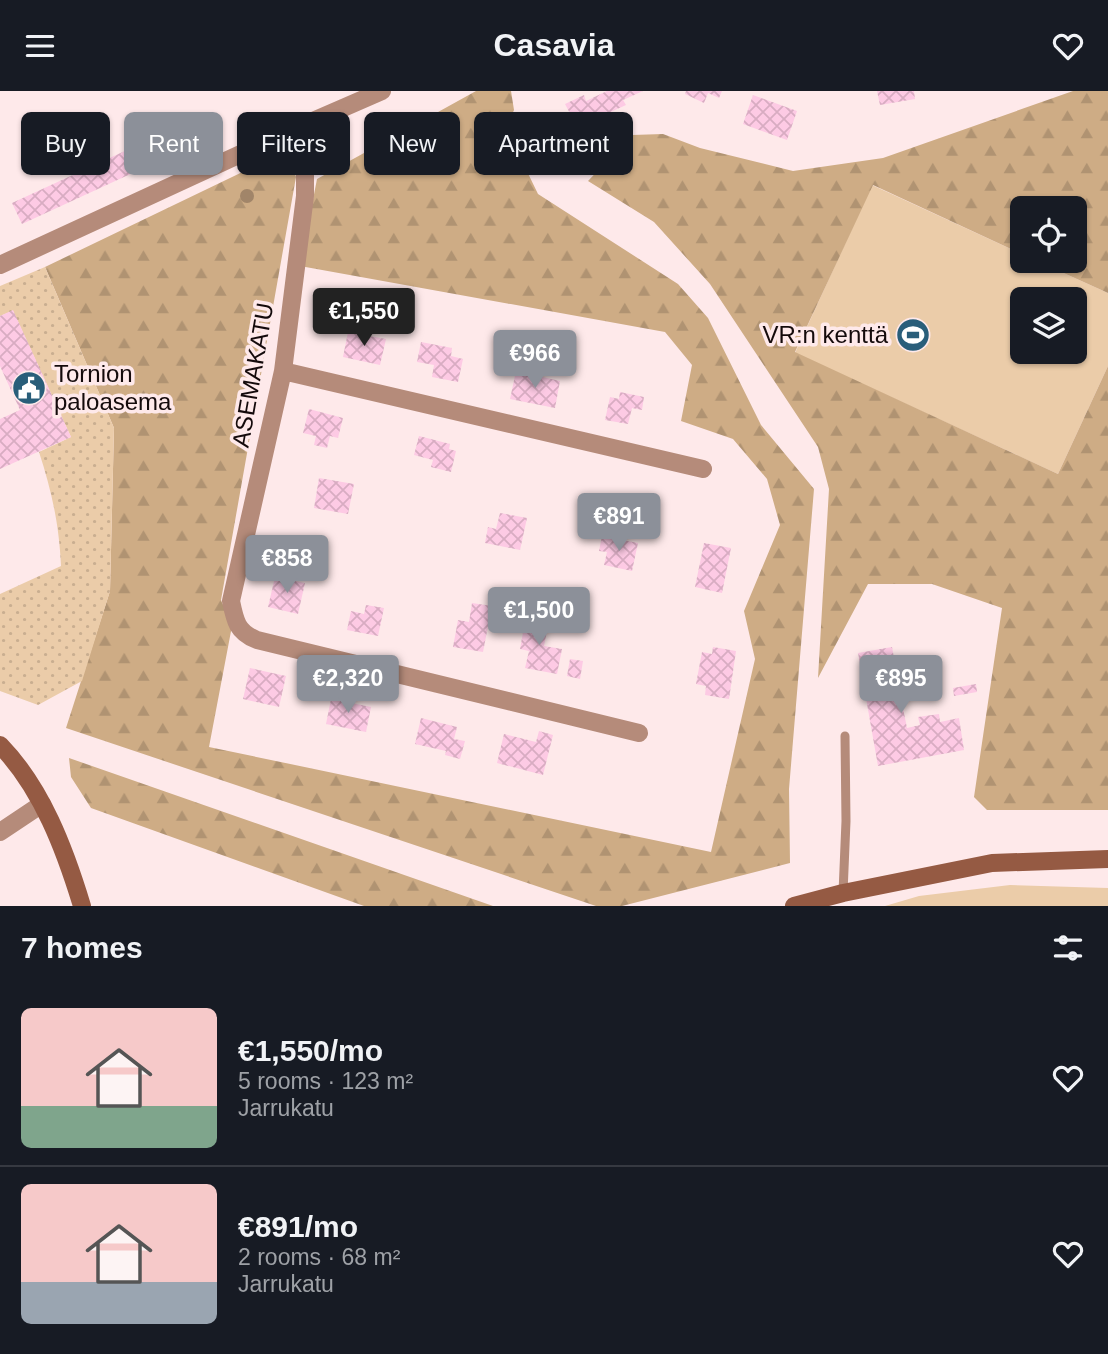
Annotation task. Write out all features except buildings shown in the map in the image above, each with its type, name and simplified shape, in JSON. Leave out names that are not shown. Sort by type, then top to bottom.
[{"type":"main road","points":[[0,745],[43,804],[82,906]]},
{"type":"main road","points":[[794,906],[824,902],[843,893],[992,863],[1108,859]]},
{"type":"street","points":[[333,112],[382,91]]},
{"type":"street","points":[[0,265],[237,155]]},
{"type":"street","name":"ASEMAKATU","points":[[305,175],[305,196],[283,371],[231,601],[240,629],[245,635],[257,640],[639,733]]},
{"type":"street","points":[[283,371],[704,469]]},
{"type":"street","points":[[0,832],[43,804]]},
{"type":"lane","points":[[843,893],[845,736]]},
{"type":"shaded area","name":"VR:n kenttä","points":[[872,185],[1010,248],[1010,273],[1064,273],[1108,293],[1108,366],[1058,474],[795,353]]},
{"type":"shaded area","points":[[45,267],[114,428],[110,591],[82,681],[38,705],[0,691],[0,594],[61,566],[54,508],[39,452],[71,437],[13,311],[0,316],[0,286]]},
{"type":"shaded area","points":[[1010,885],[1108,888],[1108,906],[885,906],[919,896]]},
{"type":"green space","points":[[476,91],[511,91],[513,112],[474,112],[474,175],[529,175],[538,194],[678,284],[708,318],[761,425],[814,489],[789,789],[790,863],[622,906],[596,906],[66,728],[110,591],[114,428],[45,267],[237,175],[295,175],[221,600],[232,626],[209,747],[711,852],[755,659],[744,611],[780,525],[767,479],[733,439],[681,421],[692,365],[665,332],[300,266],[317,179],[324,175],[350,175],[350,161],[364,153],[364,175],[460,175],[460,112],[438,112]]},
{"type":"green space","points":[[1073,91],[1108,91],[1108,293],[1064,273],[1087,273],[1087,196],[1010,196],[1010,248],[873,185],[795,352],[1058,474],[1108,366],[1108,810],[987,810],[974,797],[1002,608],[932,584],[868,584],[818,678],[829,489],[818,447],[710,284],[654,222],[588,181],[594,175],[633,175],[633,135],[663,134],[700,148],[793,171],[883,158]]},
{"type":"green space","points":[[69,758],[493,906],[364,906],[91,808],[71,777]]},
{"type":"place","name":"VR:n kenttä","points":[[913,335]]},
{"type":"place","name":"Tornion paloasema","points":[[29,388]]}]
